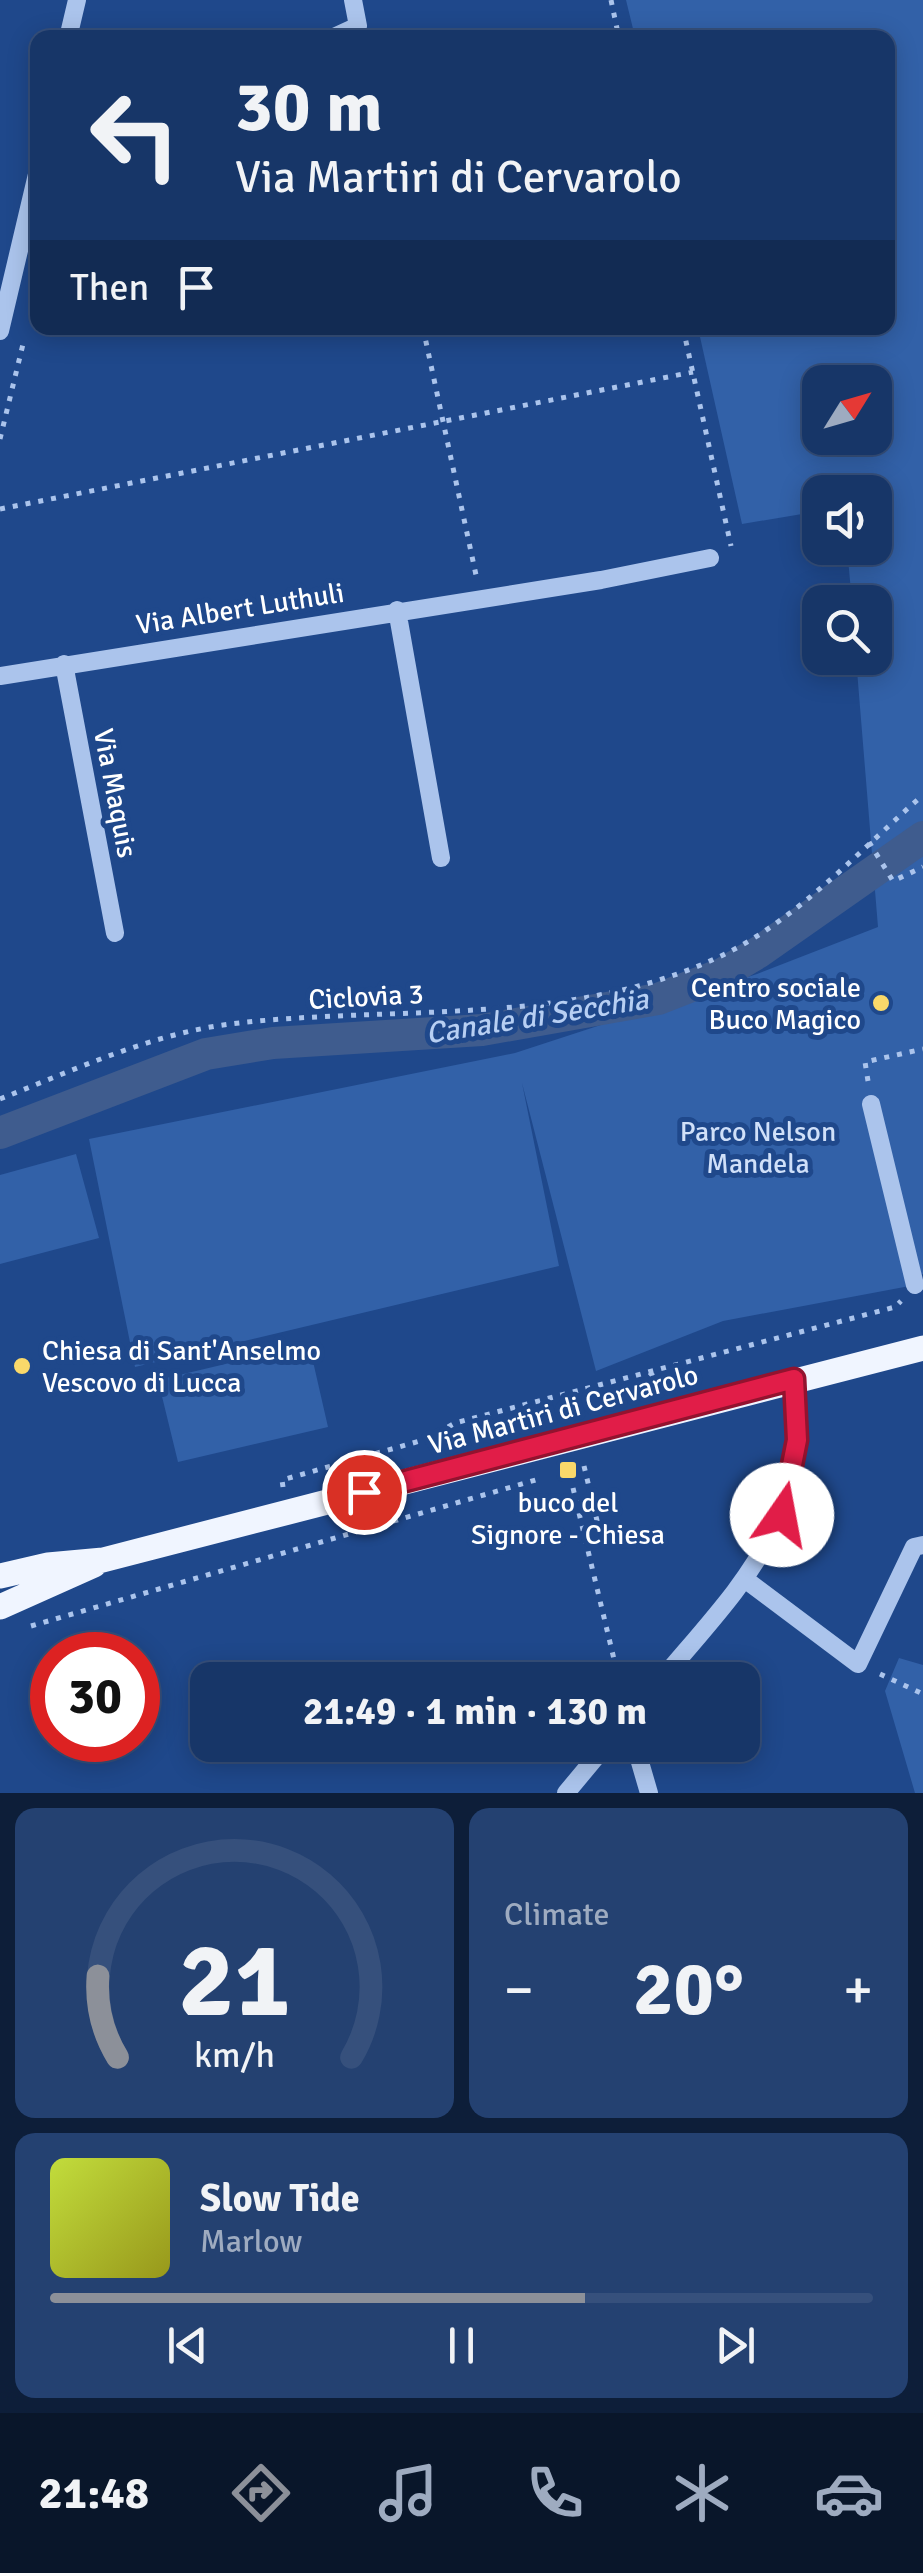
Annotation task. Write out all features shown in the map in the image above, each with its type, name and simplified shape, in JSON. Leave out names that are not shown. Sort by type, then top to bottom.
[{"type":"main road","name":"Via Martiri di Cervarolo","points":[[0,1576],[48,1565],[102,1560],[923,1348]]},
{"type":"main road","name":"Via Martiri di Cervarolo","points":[[0,1607],[56,1586],[102,1560]]},
{"type":"street","points":[[70,30],[77,0]]},
{"type":"street","points":[[349,30],[358,26],[352,0]]},
{"type":"street","points":[[0,332],[30,204]]},
{"type":"street","name":"Via Albert Luthuli","points":[[3,672],[481,598],[710,558]]},
{"type":"street","points":[[397,610],[441,858]]},
{"type":"street","name":"Via Maquis","points":[[64,664],[114,933]]},
{"type":"street","points":[[871,1104],[915,1285]]},
{"type":"street","points":[[676,1662],[746,1580],[782,1515],[797,1440],[794,1379]]},
{"type":"street","points":[[746,1580],[858,1664],[914,1547],[923,1545]]},
{"type":"street","points":[[566,1793],[592,1762]]},
{"type":"street","points":[[640,1762],[648,1793]]},
{"type":"path","points":[[611,0],[617,30]]},
{"type":"path","points":[[0,439],[25,334]]},
{"type":"path","points":[[424,335],[481,598]]},
{"type":"path","points":[[685,335],[733,554]]},
{"type":"path","points":[[0,509],[693,372]]},
{"type":"path","name":"Ciclovia 3","points":[[0,1098],[118,1054],[225,1025],[511,1006],[622,989],[679,972],[730,952],[776,923],[923,795]]},
{"type":"path","points":[[870,843],[893,881],[923,867]]},
{"type":"path","points":[[871,1104],[865,1062],[923,1049]]},
{"type":"path","points":[[282,1480],[427,1439],[456,1423],[896,1307],[915,1285]]},
{"type":"path","points":[[565,1472],[584,1466],[600,1530],[584,1534]]},
{"type":"path","points":[[18,1630],[547,1477]]},
{"type":"path","points":[[574,1488],[615,1662]]},
{"type":"path","points":[[858,1664],[921,1695]]},
{"type":"green space","name":"Parco Nelson Mandela","points":[[626,0],[923,0],[923,1274],[914,1277],[915,1285],[723,1321],[596,1371],[522,1083],[559,1266],[135,1367],[89,1139],[515,1053],[757,974],[878,927],[857,675],[892,675],[892,585],[850,585],[849,565],[892,565],[892,475],[802,475],[802,514],[742,524],[700,335],[895,335],[895,30],[633,30]]},
{"type":"green space","points":[[76,1154],[99,1238],[0,1264],[0,1175]]},
{"type":"green space","points":[[309,1344],[328,1427],[178,1462],[158,1380]]},
{"type":"green space","points":[[899,1658],[923,1665],[923,1793],[915,1793],[885,1691]]},
{"type":"waterway","name":"Canale di Secchia","points":[[0,1133],[206,1054],[273,1043],[482,1030],[658,999],[722,974],[759,952],[923,837]]},
{"type":"place","name":"Centro sociale Buco Magico","points":[[881,1003]]},
{"type":"place","name":"Chiesa di Sant'Anselmo Vescovo di Lucca","points":[[22,1366]]},
{"type":"place","name":"buco del Signore - Chiesa","points":[[568,1470]]},
{"type":"route","points":[[364,1492],[794,1379],[797,1440],[782,1515]]}]
